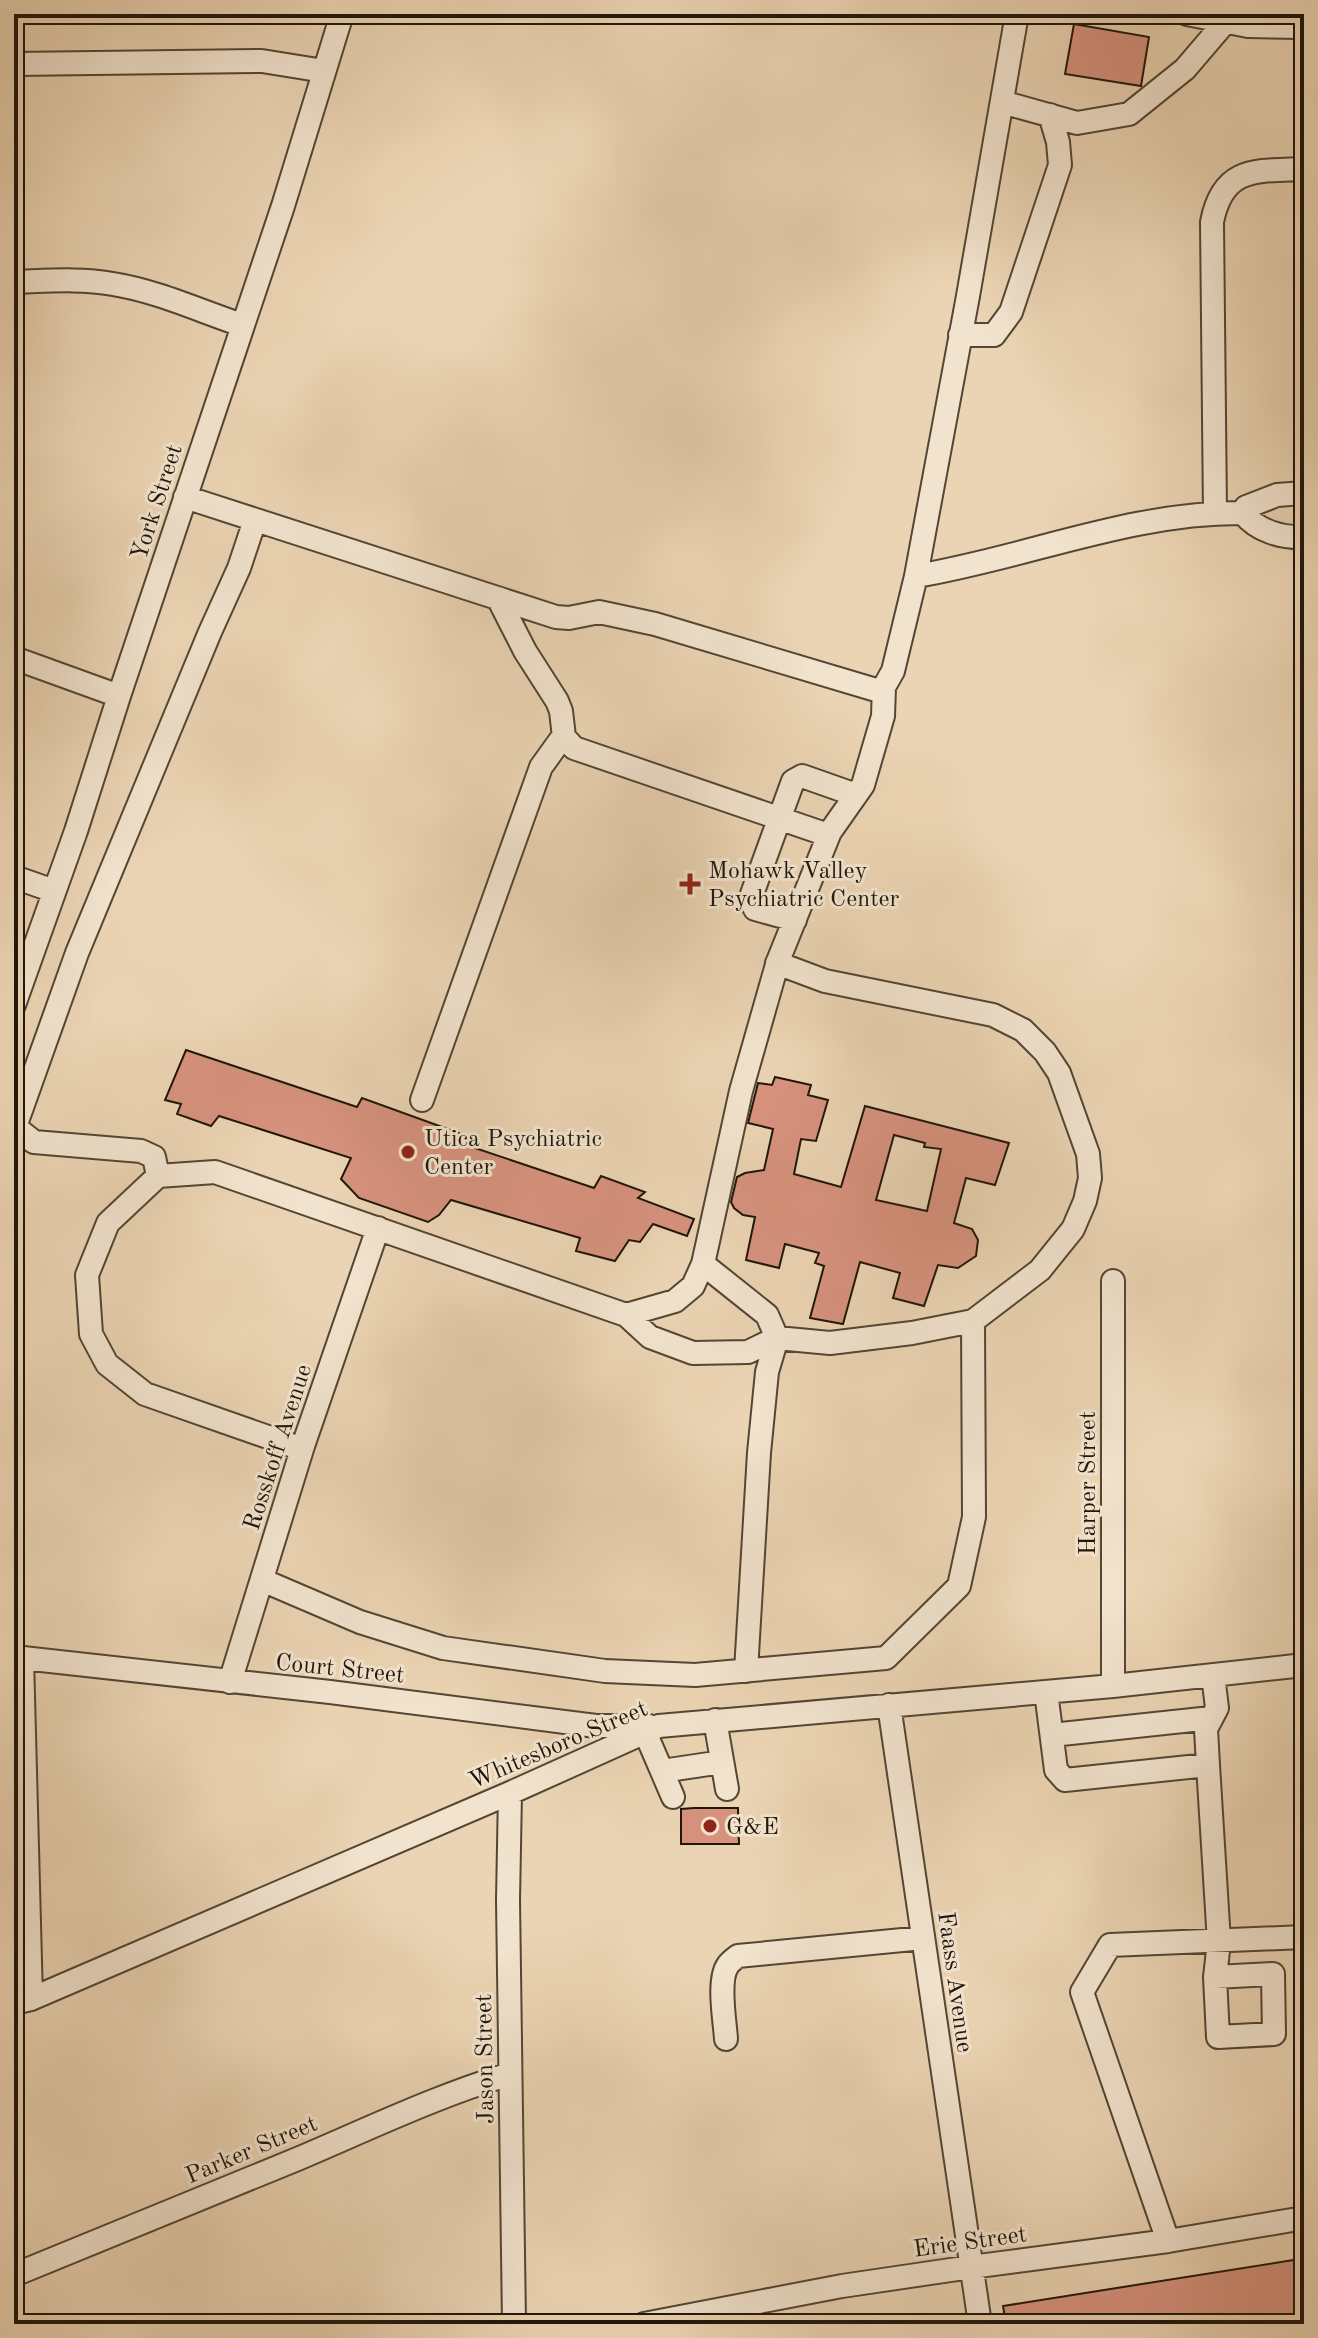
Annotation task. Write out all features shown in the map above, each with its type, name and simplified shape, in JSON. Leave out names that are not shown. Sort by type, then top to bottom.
[{"type":"street","name":"York Street","points":[[14,1005],[283,206],[342,14]]},
{"type":"street","points":[[626,1315],[675,1301],[693,1286],[703,1264],[741,1091],[777,963],[828,835],[863,785],[883,716],[884,687],[893,671],[933,494],[1017,14]]},
{"type":"street","points":[[1189,14],[1248,26],[1304,25]]},
{"type":"street","points":[[1002,102],[1077,123],[1129,114],[1185,69],[1226,21]]},
{"type":"street","points":[[14,64],[262,61],[324,71]]},
{"type":"street","points":[[960,335],[994,335],[1011,312],[1060,165],[1058,142],[1050,115]]},
{"type":"street","points":[[1215,513],[1212,222],[1216,200],[1234,179],[1259,171],[1304,169]]},
{"type":"street","points":[[14,304],[18,282],[114,284],[242,325]]},
{"type":"street","points":[[1243,513],[1246,507],[1277,495],[1304,493]]},
{"type":"street","points":[[185,497],[556,617],[569,618],[599,612],[655,624],[876,690],[884,687]]},
{"type":"street","points":[[916,576],[1099,532],[1215,513],[1243,513]]},
{"type":"street","points":[[1243,513],[1250,523],[1277,535],[1304,537]]},
{"type":"street","points":[[158,1176],[154,1157],[141,1151],[34,1142],[15,1127],[77,953],[239,568],[255,520]]},
{"type":"street","points":[[498,598],[525,651],[557,701],[564,735],[574,748],[828,835]]},
{"type":"street","points":[[14,658],[119,696]]},
{"type":"street","points":[[422,1100],[541,767],[564,735]]},
{"type":"street","points":[[795,920],[755,909],[752,903],[752,894],[793,781],[802,776],[856,795]]},
{"type":"street","points":[[14,877],[54,891]]},
{"type":"street","points":[[302,1449],[145,1394],[107,1364],[91,1334],[87,1275],[108,1223],[158,1176],[215,1172],[626,1315],[650,1337],[693,1353],[748,1352],[777,1338],[830,1343],[912,1333],[973,1321],[1040,1270],[1073,1229],[1085,1201],[1090,1178],[1088,1154],[1059,1073],[1045,1052],[1023,1030],[993,1015],[825,981],[777,963]]},
{"type":"street","name":"Rosskoff Avenue","points":[[230,1682],[302,1449],[378,1228]]},
{"type":"street","points":[[703,1264],[767,1315],[777,1338],[765,1386],[746,1671]]},
{"type":"street","name":"Harper Street","points":[[1113,1281],[1113,1686]]},
{"type":"street","points":[[262,1580],[360,1622],[443,1648],[605,1671],[695,1675],[886,1658],[959,1586],[974,1517],[973,1321]]},
{"type":"street","points":[[18,1658],[23,2001]]},
{"type":"street","name":"Court Street","points":[[18,1658],[330,1692],[596,1726],[652,1729]]},
{"type":"street","name":"Whitesboro Street","points":[[23,2001],[652,1729],[715,1720],[1113,1686],[1304,1665]]},
{"type":"street","points":[[1213,1675],[1217,1708],[1206,1729],[1219,1942],[1215,1977]]},
{"type":"street","points":[[1046,1692],[1056,1770],[1065,1780],[1208,1765]]},
{"type":"street","name":"Faass Avenue","points":[[889,1705],[980,2324]]},
{"type":"street","points":[[1052,1735],[1211,1718]]},
{"type":"street","points":[[652,1729],[667,1784],[725,1776],[715,1720]]},
{"type":"street","name":"Jason Street","points":[[510,1793],[508,1900],[514,2324]]},
{"type":"street","points":[[1168,2241],[1082,1992],[1110,1945],[1304,1937]]},
{"type":"street","points":[[726,2039],[723,1976],[727,1966],[738,1956],[923,1938]]},
{"type":"street","name":"Parker Street","points":[[14,2275],[394,2117],[510,2074]]},
{"type":"street","name":"Erie Street","points":[[644,2324],[842,2286],[1168,2241],[1304,2218]]},
{"type":"building","points":[[1074,24],[1149,37],[1141,86],[1065,74]]},
{"type":"building","name":"Utica Psychiatric Center","points":[[186,1050],[357,1107],[362,1098],[467,1136],[466,1145],[594,1188],[601,1176],[645,1192],[638,1198],[694,1219],[687,1236],[653,1224],[640,1242],[629,1240],[615,1261],[576,1251],[580,1238],[451,1200],[439,1215],[428,1222],[359,1198],[341,1179],[351,1158],[219,1116],[211,1126],[177,1114],[181,1104],[165,1100]]},
{"type":"building","points":[[775,1077],[811,1085],[808,1095],[828,1100],[816,1141],[801,1139],[794,1174],[841,1187],[865,1106],[1009,1143],[995,1185],[966,1178],[954,1223],[972,1229],[978,1240],[976,1256],[958,1268],[938,1265],[924,1306],[893,1298],[900,1273],[860,1262],[843,1324],[810,1318],[824,1266],[815,1263],[819,1253],[785,1244],[779,1268],[746,1260],[755,1217],[743,1215],[731,1202],[737,1177],[764,1170],[773,1129],[748,1123],[758,1083],[772,1085]],"holes":[[[894,1135],[925,1143],[924,1147],[941,1149],[927,1211],[876,1200]]]},
{"type":"building","name":"G&E","points":[[738,1808],[739,1844],[681,1844],[681,1809]]},
{"type":"building","points":[[1300,2259],[1304,2324],[1006,2324],[1003,2306]]},
{"type":"place","name":"Mohawk Valley Psychiatric Center","points":[[690,884]]},
{"type":"place","name":"Utica Psychiatric Center","points":[[408,1152]]},
{"type":"place","name":"G&E","points":[[710,1826]]}]
